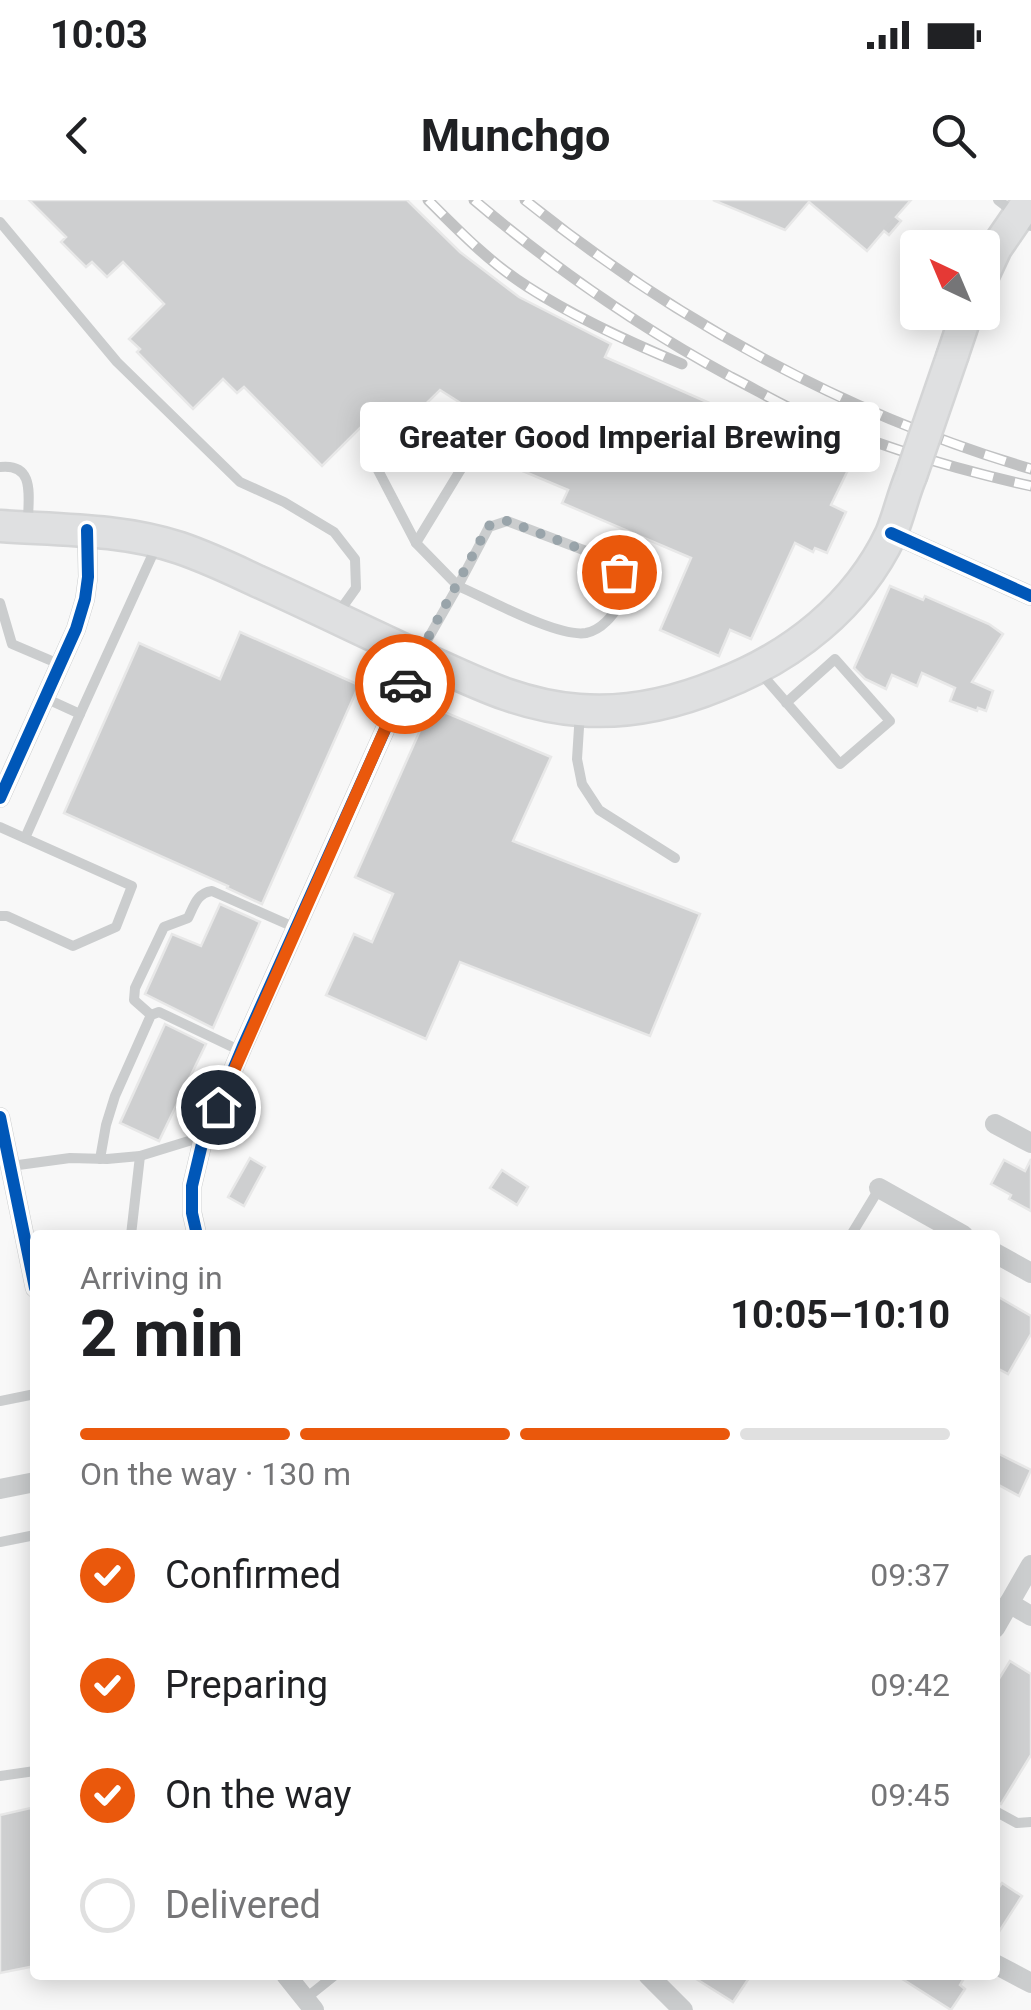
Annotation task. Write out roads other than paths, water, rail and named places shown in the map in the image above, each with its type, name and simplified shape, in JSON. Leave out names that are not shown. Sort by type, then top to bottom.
[{"type":"main road","points":[[1000,242],[1019,211]]},
{"type":"main road","points":[[14,527],[87,530],[158,542],[232,570],[500,694],[580,710],[670,702],[757,670],[805,640],[858,585],[891,532],[962,330]]},
{"type":"street","points":[[0,798],[9,758],[45,698],[76,629],[85,598],[87,530]]},
{"type":"street","points":[[891,532],[1031,596]]},
{"type":"street","points":[[197,1230],[192,1186],[206,1135],[418,656]]},
{"type":"street","points":[[0,1117],[10,1166],[9,1205],[30,1272]]},
{"type":"street","points":[[995,1124],[1031,1143]]},
{"type":"street","points":[[879,1188],[954,1230]]},
{"type":"street","points":[[1000,1256],[1031,1273]]},
{"type":"street","points":[[0,1489],[30,1483]]},
{"type":"street","points":[[1000,1619],[1031,1565]]},
{"type":"street","points":[[1009,1603],[1031,1616]]},
{"type":"street","points":[[1000,1966],[1029,1978]]},
{"type":"street","points":[[290,1980],[310,2004]]},
{"type":"street","points":[[653,1980],[682,2010]]},
{"type":"lane","points":[[0,222],[117,362],[240,482],[284,502],[334,532],[355,559],[356,588],[336,617]]},
{"type":"lane","points":[[368,451],[416,543],[458,586],[564,632],[588,633],[608,621],[626,596],[619,572],[594,554],[507,521],[488,526],[458,586],[418,656]]},
{"type":"lane","points":[[416,543],[472,451]]},
{"type":"lane","points":[[0,467],[12,466],[28,480],[14,527]]},
{"type":"lane","points":[[25,838],[158,542]]},
{"type":"lane","points":[[0,603],[6,645],[60,664]]},
{"type":"lane","points":[[757,670],[786,703],[840,764],[890,721],[835,660],[786,703]]},
{"type":"lane","points":[[45,698],[80,714]]},
{"type":"lane","points":[[580,710],[577,759],[582,784],[599,810],[675,858]]},
{"type":"lane","points":[[0,827],[132,886],[116,927],[73,946],[0,916]]},
{"type":"lane","points":[[151,1015],[134,1000],[135,988],[164,927],[188,918],[204,892],[212,891],[296,928]]},
{"type":"lane","points":[[100,1159],[114,1096],[151,1015],[160,1012],[241,1050]]},
{"type":"lane","points":[[10,1166],[70,1158],[140,1156],[206,1135]]},
{"type":"lane","points":[[133,1230],[140,1156]]},
{"type":"lane","points":[[854,1230],[879,1188]]},
{"type":"lane","points":[[0,1401],[30,1395]]},
{"type":"lane","points":[[0,1542],[30,1537]]},
{"type":"lane","points":[[0,1776],[30,1771]]},
{"type":"lane","points":[[1000,1814],[1017,1823],[1031,1822]]},
{"type":"lane","points":[[310,2004],[332,1980]]},
{"type":"railway","points":[[428,200],[514,278],[603,329],[682,364]]},
{"type":"railway","points":[[474,200],[566,273],[630,317],[776,401],[880,444],[1031,486]]},
{"type":"railway","points":[[525,200],[641,285],[765,359],[895,421],[1031,469]]},
{"type":"place","name":"Greater Good Imperial Brewing","points":[[619,572]]}]
